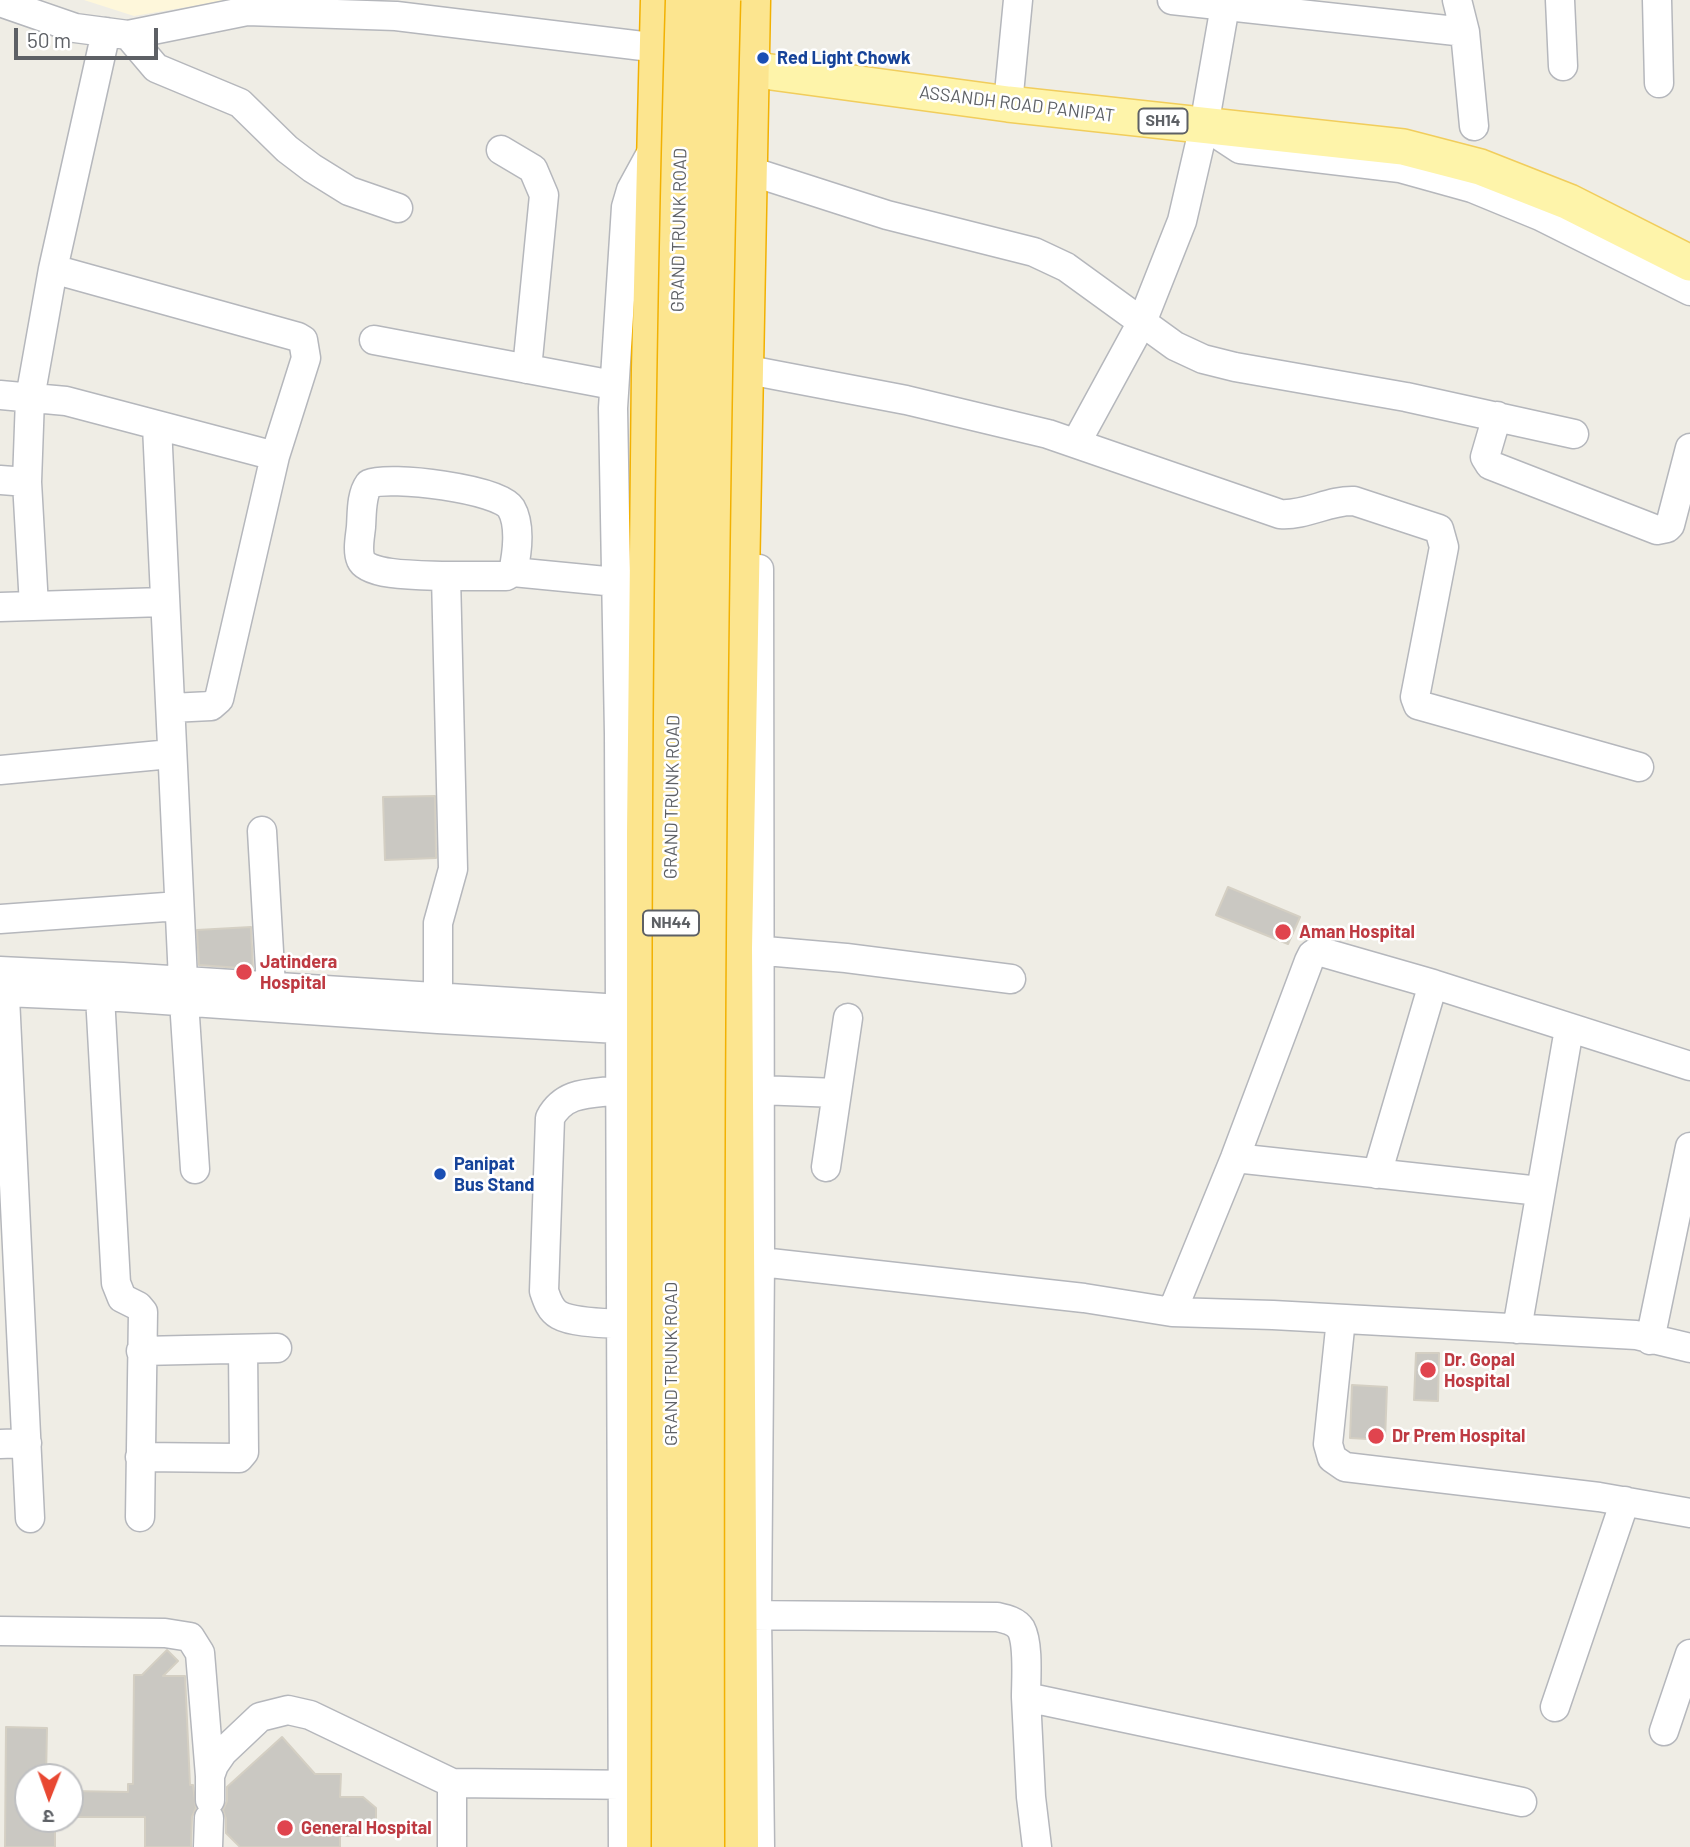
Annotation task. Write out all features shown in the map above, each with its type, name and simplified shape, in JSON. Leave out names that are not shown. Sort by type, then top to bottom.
[{"type":"highway","points":[[646,1847],[635,1785],[632,1020],[649,526],[660,0]]},
{"type":"highway","name":"GRAND TRUNK ROAD","points":[[671,1847],[671,859],[679,215],[685,0]]},
{"type":"highway","name":"GRAND TRUNK ROAD","points":[[705,1847],[707,866],[715,220],[721,0]]},
{"type":"highway","points":[[739,1847],[747,1615],[746,949],[741,527],[751,0]]},
{"type":"highway","points":[[649,526],[741,527]]},
{"type":"main road","name":"ASSANDH ROAD PANIPAT","points":[[749,69],[1008,104],[1403,147],[1480,167],[1569,202],[1690,263]]},
{"type":"street","points":[[1008,104],[1018,0]]},
{"type":"street","points":[[1172,0],[1226,3],[1465,32]]},
{"type":"street","points":[[1457,0],[1465,32],[1474,126]]},
{"type":"street","points":[[1560,0],[1563,66]]},
{"type":"street","points":[[1657,0],[1659,83]]},
{"type":"street","points":[[0,2],[51,10],[75,28],[117,33],[247,11],[323,7],[659,48]]},
{"type":"street","points":[[1076,443],[1142,322],[1182,221],[1204,126],[1226,3]]},
{"type":"street","points":[[117,33],[156,68],[240,103],[287,149],[312,168],[349,191],[398,208]]},
{"type":"street","points":[[34,606],[13,481],[53,268],[117,33]]},
{"type":"street","points":[[1204,126],[1251,118],[1405,136],[1494,159],[1549,182],[1690,252]]},
{"type":"street","points":[[1204,126],[1240,149],[1400,168],[1472,188],[1540,216],[1690,291]]},
{"type":"street","points":[[623,1847],[635,1785],[622,1324],[620,1090],[632,1020],[619,734],[613,386],[626,207],[631,190],[657,144]]},
{"type":"street","points":[[500,150],[533,169],[544,195],[527,369]]},
{"type":"street","points":[[747,170],[887,215],[1034,253],[1066,267],[1175,346],[1203,359],[1406,397],[1574,434]]},
{"type":"street","points":[[53,268],[303,340],[306,358],[275,456],[219,699],[211,706],[171,708]]},
{"type":"street","points":[[744,276],[759,303],[746,949],[759,1090],[747,1261],[1084,1298],[1172,1312],[1636,1335],[1690,1348]]},
{"type":"street","points":[[374,340],[613,386]]},
{"type":"street","points":[[759,372],[958,411],[1076,443],[1272,512],[1292,515],[1344,501],[1354,501],[1439,529],[1444,547],[1415,697],[1418,705],[1639,767]]},
{"type":"street","points":[[0,395],[66,401],[275,456]]},
{"type":"street","points":[[1497,416],[1485,457],[1490,465],[1657,530],[1667,528],[1670,524],[1690,448]]},
{"type":"street","points":[[157,426],[183,991],[195,1169]]},
{"type":"street","points":[[513,572],[517,556],[516,533],[509,505],[490,495],[460,489],[385,480],[369,484],[363,502],[360,558],[366,567],[378,572],[506,576],[513,572],[616,582]]},
{"type":"street","points":[[438,1008],[438,923],[453,869],[446,576]]},
{"type":"street","points":[[0,607],[164,602]]},
{"type":"street","points":[[0,770],[171,754]]},
{"type":"street","points":[[262,831],[271,986]]},
{"type":"street","points":[[0,919],[179,906]]},
{"type":"street","points":[[746,949],[1011,979]]},
{"type":"street","points":[[1172,1312],[1236,1158],[1309,961],[1315,953],[1322,950],[1690,1066]]},
{"type":"street","points":[[2,982],[632,1020]]},
{"type":"street","points":[[2,982],[100,996],[271,986],[438,1008]]},
{"type":"street","points":[[2,982],[13,1443],[30,1518]]},
{"type":"street","points":[[1377,1174],[1433,984]]},
{"type":"street","points":[[100,996],[116,1283],[121,1298],[138,1306],[143,1312],[140,1517]]},
{"type":"street","points":[[826,1167],[848,1018]]},
{"type":"street","points":[[1517,1329],[1569,1029]]},
{"type":"street","points":[[620,1090],[569,1097],[555,1109],[550,1118],[544,1291],[548,1303],[558,1315],[622,1324]]},
{"type":"street","points":[[759,1090],[836,1093]]},
{"type":"street","points":[[1650,1339],[1686,1185],[1690,1147]]},
{"type":"street","points":[[1236,1158],[1540,1191]]},
{"type":"street","points":[[1341,1319],[1328,1444],[1332,1458],[1345,1467],[1625,1501],[1690,1513]]},
{"type":"street","points":[[141,1351],[277,1348]]},
{"type":"street","points":[[140,1457],[242,1456],[243,1349]]},
{"type":"street","points":[[1555,1707],[1625,1501]]},
{"type":"street","points":[[760,1847],[747,1615],[1010,1619],[1020,1627],[1024,1638],[1031,1797],[1037,1847]]},
{"type":"street","points":[[0,1631],[165,1633],[190,1637],[200,1653],[210,1798],[208,1847]]},
{"type":"street","points":[[1664,1731],[1690,1654]]},
{"type":"street","points":[[1026,1697],[1522,1802]]},
{"type":"street","points":[[210,1798],[223,1752],[260,1717],[288,1710],[310,1715],[452,1783],[635,1785]]},
{"type":"street","points":[[452,1783],[452,1847]]},
{"type":"shaded area","points":[[84,0],[228,0],[134,16]]},
{"type":"building","points":[[435,796],[436,858],[385,860],[383,797]]},
{"type":"building","points":[[1228,887],[1300,917],[1288,944],[1216,915]]},
{"type":"building","points":[[251,927],[253,969],[199,965],[197,930]]},
{"type":"building","points":[[1416,1353],[1439,1353],[1438,1401],[1414,1400]]},
{"type":"building","points":[[1352,1385],[1387,1387],[1385,1440],[1350,1438]]},
{"type":"building","points":[[167,1650],[178,1661],[163,1676],[185,1676],[190,1785],[193,1785],[196,1808],[192,1817],[191,1847],[145,1847],[145,1817],[84,1817],[84,1791],[128,1792],[128,1784],[133,1784],[134,1675],[142,1675]]},
{"type":"building","points":[[6,1727],[47,1728],[46,1763],[14,1763],[14,1833],[55,1833],[55,1847],[5,1847]]},
{"type":"building","points":[[282,1737],[315,1774],[341,1774],[340,1797],[363,1797],[376,1808],[376,1824],[359,1836],[340,1836],[340,1847],[240,1847],[226,1833],[223,1810],[227,1801],[227,1787]]},
{"type":"place","name":"Red Light Chowk","points":[[763,58]]},
{"type":"place","name":"Aman Hospital","points":[[1283,932]]},
{"type":"place","name":"Jatindera Hospital","points":[[244,972]]},
{"type":"place","name":"Panipat Bus Stand","points":[[440,1174]]},
{"type":"place","name":"Dr. Gopal Hospital","points":[[1428,1370]]},
{"type":"place","name":"Dr Prem Hospital","points":[[1376,1436]]},
{"type":"place","name":"General Hospital","points":[[285,1828]]}]
